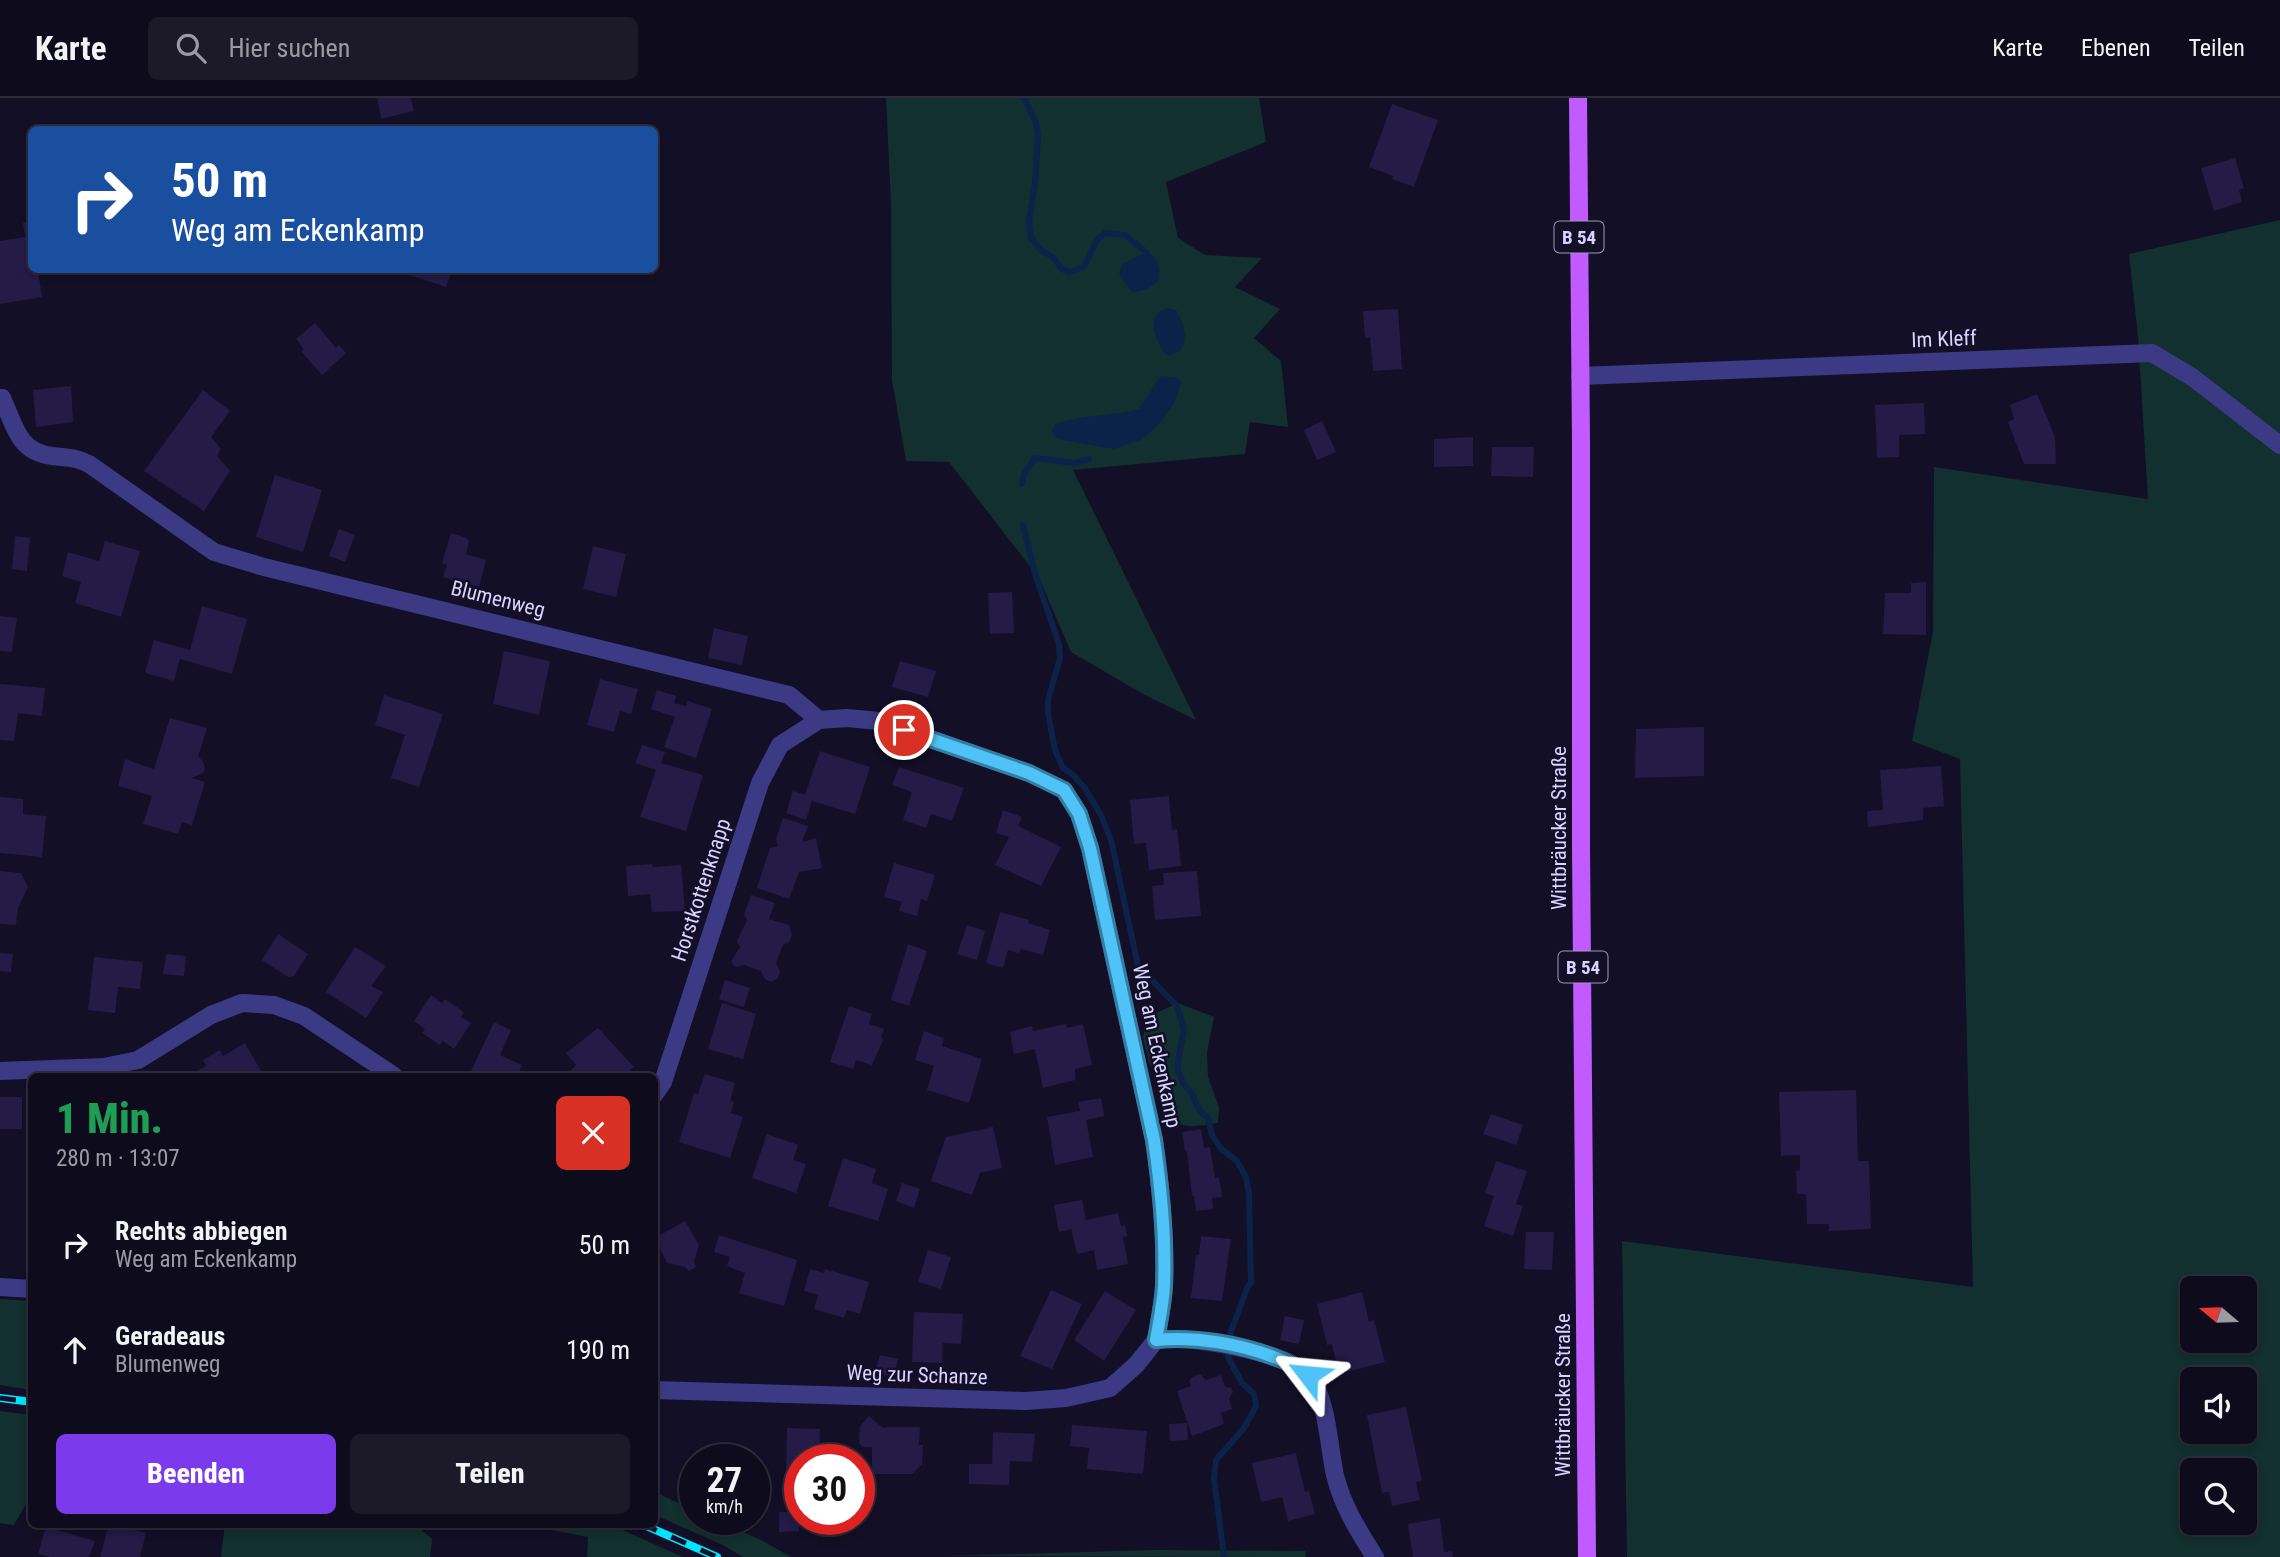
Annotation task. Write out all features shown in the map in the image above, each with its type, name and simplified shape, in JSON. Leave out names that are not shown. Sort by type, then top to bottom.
[{"type":"main road","name":"Wittbräucker Straße","points":[[1578,98],[1587,1557]]},
{"type":"street","name":"Im Kleff","points":[[1580,376],[2152,353],[2192,377],[2280,444]]},
{"type":"street","name":"Blumenweg","points":[[0,398],[24,444],[32,451],[50,456],[75,457],[89,464],[214,552],[789,695],[820,720]]},
{"type":"street","name":"Weg am Eckenkamp","points":[[820,720],[847,718],[879,721],[1029,773],[1064,790],[1079,814],[1090,848],[1154,1140],[1159,1175],[1164,1287],[1156,1340]]},
{"type":"street","name":"Horstkottenknapp","points":[[658,1089],[663,1082],[760,783],[780,745],[820,720]]},
{"type":"street","points":[[0,1071],[104,1067],[138,1060],[211,1015],[242,1003],[274,1005],[304,1016],[390,1073]]},
{"type":"street","points":[[0,1287],[28,1289]]},
{"type":"street","points":[[1156,1340],[1172,1338],[1208,1341],[1244,1349],[1280,1359],[1308,1375],[1320,1398],[1335,1477],[1352,1520],[1375,1557]]},
{"type":"street","name":"Weg zur Schanze","points":[[658,1390],[1026,1401],[1066,1398],[1110,1388],[1136,1365],[1156,1340]]},
{"type":"green space","points":[[886,98],[1259,98],[1266,142],[1166,182],[1178,238],[1205,255],[1262,258],[1235,287],[1280,309],[1254,338],[1281,361],[1288,427],[1250,422],[1245,454],[1073,470],[1196,720],[1143,694],[1071,652],[1039,578],[949,462],[906,461],[892,380],[891,203]]},
{"type":"green space","points":[[2280,220],[2280,1557],[1627,1557],[1622,1241],[1973,1287],[1960,759],[1912,741],[1933,631],[1934,467],[2148,499],[2138,336],[2129,254]]},
{"type":"green space","points":[[1178,1003],[1214,1017],[1207,1052],[1208,1077],[1219,1107],[1218,1123],[1180,1125],[1170,1118],[1160,1078],[1150,1065],[1143,1038],[1147,1017]]},
{"type":"green space","points":[[0,1299],[28,1301],[28,1390],[0,1385]]},
{"type":"green space","points":[[0,1411],[28,1415],[28,1500],[14,1525],[0,1523]]},
{"type":"green space","points":[[658,1494],[679,1503],[679,1526],[658,1516]]},
{"type":"green space","points":[[225,1528],[419,1528],[432,1539],[430,1557],[221,1557]]},
{"type":"green space","points":[[542,1528],[618,1528],[683,1557],[587,1557],[588,1537]]},
{"type":"green space","points":[[700,1535],[750,1535],[791,1557],[743,1557]]},
{"type":"green space","points":[[1154,1550],[1305,1551],[1306,1557],[946,1556]]},
{"type":"water","points":[[1146,252],[1156,260],[1159,281],[1147,289],[1132,293],[1119,273],[1122,264]]},
{"type":"water","points":[[1167,308],[1176,310],[1185,338],[1180,350],[1166,355],[1155,336],[1154,322],[1160,312]]},
{"type":"water","points":[[1161,376],[1182,381],[1174,404],[1158,425],[1141,440],[1114,449],[1057,439],[1052,432],[1054,425],[1064,421],[1139,409]]},
{"type":"building","points":[[377,98],[411,98],[414,111],[381,119]]},
{"type":"building","points":[[1392,104],[1438,120],[1414,187],[1369,167]]},
{"type":"building","points":[[2235,158],[2244,188],[2239,190],[2242,202],[2214,211],[2201,168]]},
{"type":"building","points":[[28,222],[28,273],[38,273],[42,297],[0,304],[0,241],[25,237],[23,223]]},
{"type":"building","points":[[406,273],[451,273],[446,287]]},
{"type":"building","points":[[1398,309],[1402,369],[1373,371],[1370,337],[1365,338],[1363,311]]},
{"type":"building","points":[[315,323],[336,348],[339,345],[346,353],[322,375],[301,351],[304,349],[296,339]]},
{"type":"building","points":[[71,386],[73,422],[36,427],[33,390]]},
{"type":"building","points":[[203,390],[230,411],[211,437],[221,449],[217,456],[230,471],[204,511],[144,471]]},
{"type":"building","points":[[2037,394],[2055,437],[2056,464],[2024,464],[2008,422],[2014,419],[2010,405]]},
{"type":"building","points":[[1924,403],[1925,434],[1899,435],[1899,457],[1877,458],[1875,405]]},
{"type":"building","points":[[1322,421],[1336,452],[1317,460],[1304,430]]},
{"type":"building","points":[[1473,437],[1473,466],[1434,467],[1434,439]]},
{"type":"building","points":[[1492,447],[1534,447],[1533,477],[1491,476]]},
{"type":"building","points":[[275,475],[322,490],[303,552],[256,537]]},
{"type":"building","points":[[339,529],[355,535],[345,562],[329,556]]},
{"type":"building","points":[[451,533],[467,538],[469,542],[466,554],[486,560],[479,587],[443,577],[447,565],[442,563]]},
{"type":"building","points":[[15,536],[30,538],[27,571],[12,569]]},
{"type":"building","points":[[105,541],[140,551],[121,617],[75,603],[81,582],[62,576],[68,552],[99,561]]},
{"type":"building","points":[[593,546],[626,554],[616,597],[583,589]]},
{"type":"building","points":[[1926,582],[1926,635],[1883,634],[1885,593],[1911,593],[1911,583]]},
{"type":"building","points":[[1012,592],[1014,633],[990,634],[988,593]]},
{"type":"building","points":[[202,606],[247,619],[232,674],[180,659],[174,681],[145,673],[154,640],[190,650]]},
{"type":"building","points":[[0,616],[17,618],[12,652],[0,651]]},
{"type":"building","points":[[714,628],[748,636],[742,665],[708,658]]},
{"type":"building","points":[[504,651],[550,661],[539,715],[493,704]]},
{"type":"building","points":[[900,661],[936,671],[928,697],[892,687]]},
{"type":"building","points":[[600,679],[638,689],[631,714],[620,711],[614,732],[587,725]]},
{"type":"building","points":[[0,684],[45,688],[42,716],[18,713],[14,741],[0,740]]},
{"type":"building","points":[[657,690],[676,696],[674,703],[686,706],[688,701],[712,709],[696,758],[664,747],[675,717],[651,709]]},
{"type":"building","points":[[384,695],[443,714],[419,787],[391,778],[405,735],[375,725]]},
{"type":"building","points":[[170,718],[207,728],[198,757],[205,768],[203,773],[192,778],[205,782],[192,825],[182,822],[178,834],[143,824],[152,796],[118,786],[125,759],[154,769]]},
{"type":"building","points":[[1704,727],[1704,776],[1635,778],[1636,729]]},
{"type":"building","points":[[642,745],[665,752],[661,763],[703,775],[686,831],[640,817],[656,770],[635,763]]},
{"type":"building","points":[[820,751],[870,767],[855,814],[812,801],[806,820],[786,813],[793,791],[805,795]]},
{"type":"building","points":[[1941,766],[1944,806],[1923,808],[1923,820],[1868,827],[1867,811],[1883,810],[1880,770]]},
{"type":"building","points":[[899,767],[964,788],[952,821],[931,814],[926,828],[903,820],[912,792],[892,785]]},
{"type":"building","points":[[1169,796],[1172,830],[1177,829],[1181,866],[1149,870],[1146,843],[1134,844],[1130,800]]},
{"type":"building","points":[[0,797],[23,799],[23,814],[46,816],[42,857],[0,853]]},
{"type":"building","points":[[1003,810],[1022,817],[1018,826],[1061,847],[1041,886],[995,865],[1009,837],[996,833]]},
{"type":"building","points":[[783,818],[808,826],[802,842],[816,838],[822,868],[799,872],[789,899],[757,888],[770,848],[778,846],[776,839]]},
{"type":"building","points":[[894,863],[935,875],[927,901],[921,899],[917,916],[899,911],[902,902],[884,897]]},
{"type":"building","points":[[652,864],[653,867],[681,865],[685,911],[652,912],[650,894],[628,896],[626,866]]},
{"type":"building","points":[[0,871],[21,873],[28,887],[18,908],[16,925],[0,924]]},
{"type":"building","points":[[1197,871],[1201,916],[1155,920],[1152,886],[1164,885],[1163,873]]},
{"type":"building","points":[[751,895],[775,903],[769,919],[789,925],[792,935],[789,942],[783,945],[776,963],[780,971],[778,978],[771,982],[765,979],[761,971],[744,965],[734,966],[731,961],[740,947],[737,941],[747,920],[744,915]]},
{"type":"building","points":[[1000,912],[1029,920],[1028,923],[1050,930],[1043,955],[1021,949],[1019,953],[1008,950],[1003,968],[986,963]]},
{"type":"building","points":[[967,925],[985,931],[977,960],[957,954]]},
{"type":"building","points":[[278,934],[308,954],[294,976],[288,977],[262,960]]},
{"type":"building","points":[[908,944],[927,951],[909,1006],[891,1000]]},
{"type":"building","points":[[355,947],[386,966],[371,986],[383,992],[366,1018],[326,992]]},
{"type":"building","points":[[0,953],[13,954],[11,972],[0,971]]},
{"type":"building","points":[[166,954],[186,956],[184,976],[163,974]]},
{"type":"building","points":[[94,957],[143,962],[140,989],[118,987],[115,1013],[88,1010]]},
{"type":"building","points":[[725,980],[750,988],[744,1007],[719,999]]},
{"type":"building","points":[[431,995],[442,1003],[445,999],[464,1012],[461,1017],[471,1023],[454,1049],[443,1041],[440,1045],[422,1033],[425,1029],[414,1021]]},
{"type":"building","points":[[722,1003],[756,1014],[743,1059],[708,1049]]},
{"type":"building","points":[[849,1006],[872,1014],[869,1024],[884,1029],[881,1037],[883,1040],[872,1065],[856,1060],[853,1069],[830,1062]]},
{"type":"building","points":[[494,1022],[511,1030],[500,1055],[522,1065],[518,1073],[471,1071]]},
{"type":"building","points":[[1066,1024],[1067,1028],[1083,1024],[1092,1065],[1075,1069],[1075,1080],[1043,1088],[1035,1049],[1014,1054],[1010,1032],[1032,1026],[1033,1031]]},
{"type":"building","points":[[598,1028],[634,1067],[627,1073],[568,1073],[576,1065],[566,1053]]},
{"type":"building","points":[[924,1031],[944,1038],[942,1046],[982,1059],[969,1103],[927,1090],[934,1066],[915,1060]]},
{"type":"building","points":[[245,1043],[262,1073],[193,1073],[206,1066],[203,1060],[220,1050],[223,1056]]},
{"type":"building","points":[[705,1074],[735,1083],[730,1101],[734,1102],[731,1113],[743,1117],[730,1158],[679,1142],[694,1093],[698,1094]]},
{"type":"building","points":[[1856,1090],[1858,1161],[1869,1161],[1871,1229],[1829,1231],[1829,1224],[1807,1224],[1806,1194],[1797,1194],[1796,1171],[1800,1170],[1800,1155],[1781,1156],[1779,1092]]},
{"type":"building","points":[[0,1097],[22,1097],[22,1129],[0,1129]]},
{"type":"building","points":[[1101,1098],[1104,1116],[1086,1120],[1093,1157],[1055,1165],[1047,1117],[1080,1111],[1078,1102]]},
{"type":"building","points":[[1491,1114],[1523,1125],[1516,1145],[1483,1134]]},
{"type":"building","points":[[993,1127],[1002,1168],[980,1173],[972,1195],[931,1181],[946,1137]]},
{"type":"building","points":[[1201,1129],[1204,1148],[1210,1147],[1215,1178],[1219,1177],[1222,1197],[1212,1198],[1213,1209],[1196,1211],[1182,1132]]},
{"type":"building","points":[[767,1134],[798,1145],[793,1160],[806,1164],[796,1193],[752,1178]]},
{"type":"building","points":[[843,1158],[876,1169],[872,1183],[888,1189],[878,1221],[828,1206]]},
{"type":"building","points":[[1496,1161],[1527,1171],[1516,1204],[1523,1206],[1513,1236],[1484,1226],[1494,1196],[1485,1193]]},
{"type":"building","points":[[902,1183],[920,1189],[914,1208],[896,1201]]},
{"type":"building","points":[[1082,1200],[1086,1220],[1118,1213],[1121,1226],[1125,1225],[1127,1236],[1123,1237],[1128,1264],[1097,1270],[1094,1250],[1077,1254],[1071,1229],[1059,1232],[1054,1205]]},
{"type":"building","points":[[685,1221],[699,1245],[694,1261],[696,1267],[689,1271],[685,1267],[667,1263],[658,1244],[658,1236]]},
{"type":"building","points":[[1526,1232],[1554,1232],[1552,1270],[1524,1269]]},
{"type":"building","points":[[719,1235],[797,1260],[784,1306],[739,1293],[745,1273],[727,1266],[730,1257],[714,1252]]},
{"type":"building","points":[[1201,1236],[1231,1239],[1222,1301],[1191,1298]]},
{"type":"building","points":[[928,1250],[951,1257],[941,1289],[918,1282]]},
{"type":"building","points":[[810,1269],[824,1273],[825,1269],[869,1282],[860,1314],[847,1310],[844,1318],[814,1309],[818,1295],[804,1291]]},
{"type":"building","points":[[1051,1290],[1082,1304],[1052,1369],[1020,1356]]},
{"type":"building","points":[[1105,1291],[1136,1310],[1104,1361],[1074,1340]]},
{"type":"building","points":[[1362,1292],[1369,1322],[1374,1320],[1385,1362],[1339,1374],[1332,1344],[1327,1345],[1317,1304]]},
{"type":"building","points":[[914,1312],[963,1314],[961,1344],[943,1343],[942,1363],[912,1362]]},
{"type":"building","points":[[1285,1316],[1304,1320],[1299,1344],[1280,1340]]},
{"type":"building","points":[[880,1355],[898,1359],[894,1377],[875,1372]]},
{"type":"building","points":[[1200,1374],[1206,1380],[1221,1375],[1225,1387],[1231,1388],[1233,1392],[1229,1399],[1232,1409],[1221,1413],[1224,1424],[1192,1436],[1177,1391],[1191,1386],[1189,1381],[1192,1377]]},
{"type":"building","points":[[1406,1407],[1422,1481],[1416,1482],[1420,1500],[1392,1506],[1389,1492],[1382,1493],[1367,1415]]},
{"type":"building","points":[[869,1416],[884,1429],[920,1427],[922,1464],[912,1474],[875,1474],[875,1444],[859,1443],[860,1426]]},
{"type":"building","points":[[1187,1423],[1188,1440],[1170,1441],[1169,1424]]},
{"type":"building","points":[[1072,1425],[1147,1431],[1143,1474],[1087,1469],[1089,1448],[1070,1446]]},
{"type":"building","points":[[787,1428],[820,1429],[820,1444],[787,1444]]},
{"type":"building","points":[[993,1432],[1035,1434],[1032,1462],[1010,1461],[1009,1485],[969,1484],[969,1464],[992,1464]]},
{"type":"building","points":[[1296,1453],[1305,1492],[1309,1491],[1315,1514],[1288,1521],[1282,1497],[1261,1502],[1252,1463]]},
{"type":"building","points":[[779,1512],[784,1512],[784,1532],[779,1532]]},
{"type":"building","points":[[1440,1518],[1444,1552],[1452,1551],[1453,1557],[1413,1557],[1408,1524]]},
{"type":"building","points":[[46,1528],[95,1541],[89,1557],[50,1557],[38,1554]]},
{"type":"building","points":[[108,1528],[125,1528],[146,1533],[140,1557],[100,1557]]},
{"type":"waterway","points":[[1024,98],[1036,123],[1038,134],[1029,221],[1031,238],[1041,250],[1053,257],[1062,269],[1069,272],[1084,267],[1097,240],[1105,233],[1125,235],[1146,252]]},
{"type":"waterway","points":[[1022,484],[1024,474],[1035,458],[1075,463],[1089,459]]},
{"type":"waterway","points":[[1023,525],[1035,574],[1059,644],[1060,658],[1048,700],[1055,750],[1063,768],[1084,787],[1101,815],[1111,840],[1138,966],[1177,1006],[1184,1029],[1178,1062],[1183,1083],[1199,1110],[1208,1118],[1212,1135],[1221,1149],[1237,1161],[1246,1177],[1249,1194],[1251,1283],[1231,1331],[1228,1357],[1242,1383],[1254,1394],[1256,1406],[1244,1428],[1216,1460],[1214,1478],[1224,1557]]},
{"type":"railway","points":[[0,1398],[28,1402]]},
{"type":"railway","points":[[651,1528],[717,1557]]},
{"type":"route","points":[[904,730],[1029,773],[1064,790],[1079,814],[1090,848],[1154,1140],[1161,1186],[1164,1287],[1156,1340],[1172,1338],[1208,1341],[1244,1349],[1280,1359],[1308,1375]]}]
